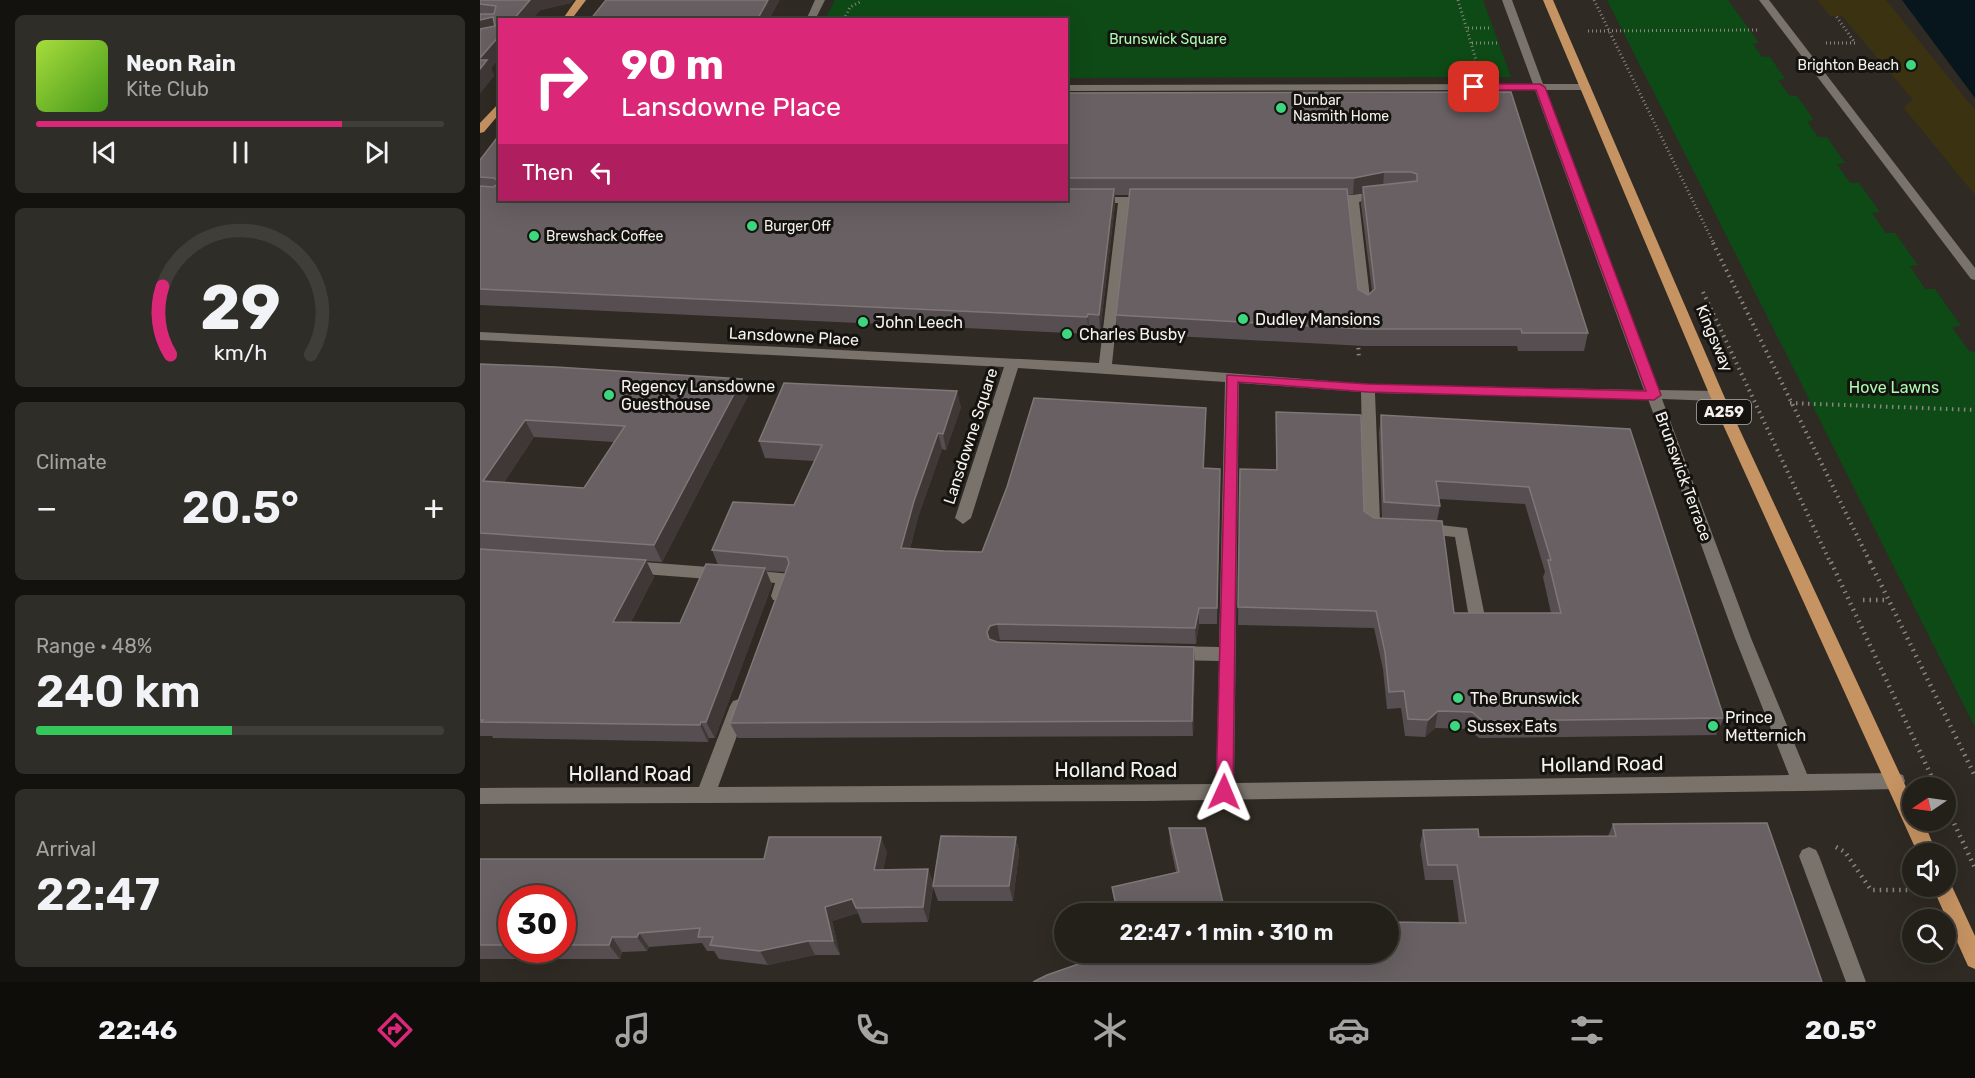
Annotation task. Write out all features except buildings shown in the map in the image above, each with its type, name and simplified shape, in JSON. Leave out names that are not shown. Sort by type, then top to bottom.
[{"type":"main road","points":[[568,18],[581,0]]},
{"type":"main road","name":"Kingsway","points":[[1548,0],[1717,396],[1902,795]]},
{"type":"main road","points":[[480,130],[498,108]]},
{"type":"main road","points":[[1947,897],[1975,959]]},
{"type":"street","points":[[811,18],[820,0]]},
{"type":"street","name":"Brunswick Terrace","points":[[1507,0],[1743,638],[1801,783]]},
{"type":"street","points":[[1764,0],[1975,276]]},
{"type":"street","points":[[1068,88],[1586,87]]},
{"type":"street","points":[[1318,200],[1353,201],[1392,194]]},
{"type":"street","points":[[1089,200],[1158,200]]},
{"type":"street","points":[[1105,368],[1124,200]]},
{"type":"street","points":[[1353,201],[1365,306]]},
{"type":"street","name":"Lansdowne Place","points":[[480,336],[1105,368],[1368,388],[1717,396]]},
{"type":"street","name":"Lansdowne Square","points":[[963,518],[1012,364]]},
{"type":"street","points":[[1224,792],[1232,378]]},
{"type":"street","points":[[1368,388],[1372,527],[1461,531],[1476,612]]},
{"type":"street","points":[[609,566],[784,578],[775,607]]},
{"type":"street","points":[[1154,652],[1226,654]]},
{"type":"street","points":[[705,796],[745,689]]},
{"type":"street","name":"Holland Road","points":[[480,796],[1224,792],[1896,781]]},
{"type":"street","points":[[1809,856],[1856,982]]},
{"type":"path","points":[[858,0],[864,0]]},
{"type":"path","points":[[845,18],[850,7],[864,0]]},
{"type":"path","points":[[1458,0],[1468,28]]},
{"type":"path","points":[[1594,0],[1975,776]]},
{"type":"path","points":[[1836,16],[1852,38]]},
{"type":"path","points":[[1610,30],[1786,29]]},
{"type":"path","points":[[1584,32],[1588,41]]},
{"type":"path","points":[[1702,290],[1932,777]]},
{"type":"path","points":[[1359,359],[1356,316],[1365,306]]},
{"type":"path","points":[[1790,403],[1975,410]]},
{"type":"path","points":[[1863,600],[1887,600]]},
{"type":"path","points":[[1956,827],[1975,868]]},
{"type":"path","points":[[1871,890],[1902,889]]},
{"type":"green space","name":"Brunswick Square","points":[[835,0],[1483,0],[1511,77],[1068,78],[1068,18],[826,18]]},
{"type":"green space","name":"Hove Lawns","points":[[1607,0],[1728,0],[1759,43],[1753,44],[1762,57],[1770,57],[1785,79],[1778,80],[1789,95],[1797,96],[1814,120],[1807,121],[1818,137],[1827,137],[1845,163],[1837,164],[1850,183],[1859,183],[1880,212],[1872,213],[1886,233],[1895,233],[1918,265],[1910,266],[1925,289],[1935,289],[1961,326],[1952,327],[1969,351],[1975,352],[1975,727]]},
{"type":"sand","name":"Brighton Beach","points":[[1817,0],[1886,0],[1975,110],[1975,195],[1903,107],[1913,100],[1842,16],[1830,16]]},
{"type":"shaded area","points":[[1902,0],[1975,0],[1975,98]]},
{"type":"place","name":"Brighton Beach","points":[[1911,65]]},
{"type":"place","name":"Dunbar Nasmith Home","points":[[1281,108]]},
{"type":"place","name":"Burger Off","points":[[752,226]]},
{"type":"place","name":"Brewshack Coffee","points":[[534,236]]},
{"type":"place","name":"Dudley Mansions","points":[[1243,319]]},
{"type":"place","name":"John Leech","points":[[863,322]]},
{"type":"place","name":"Charles Busby","points":[[1067,334]]},
{"type":"place","name":"Regency Lansdowne Guesthouse","points":[[609,395]]},
{"type":"place","name":"The Brunswick","points":[[1458,698]]},
{"type":"place","name":"Sussex Eats","points":[[1455,726]]},
{"type":"place","name":"Prince Metternich","points":[[1713,726]]},
{"type":"route","points":[[1224,792],[1232,378],[1368,388],[1654,395],[1540,87],[1474,87]]}]
